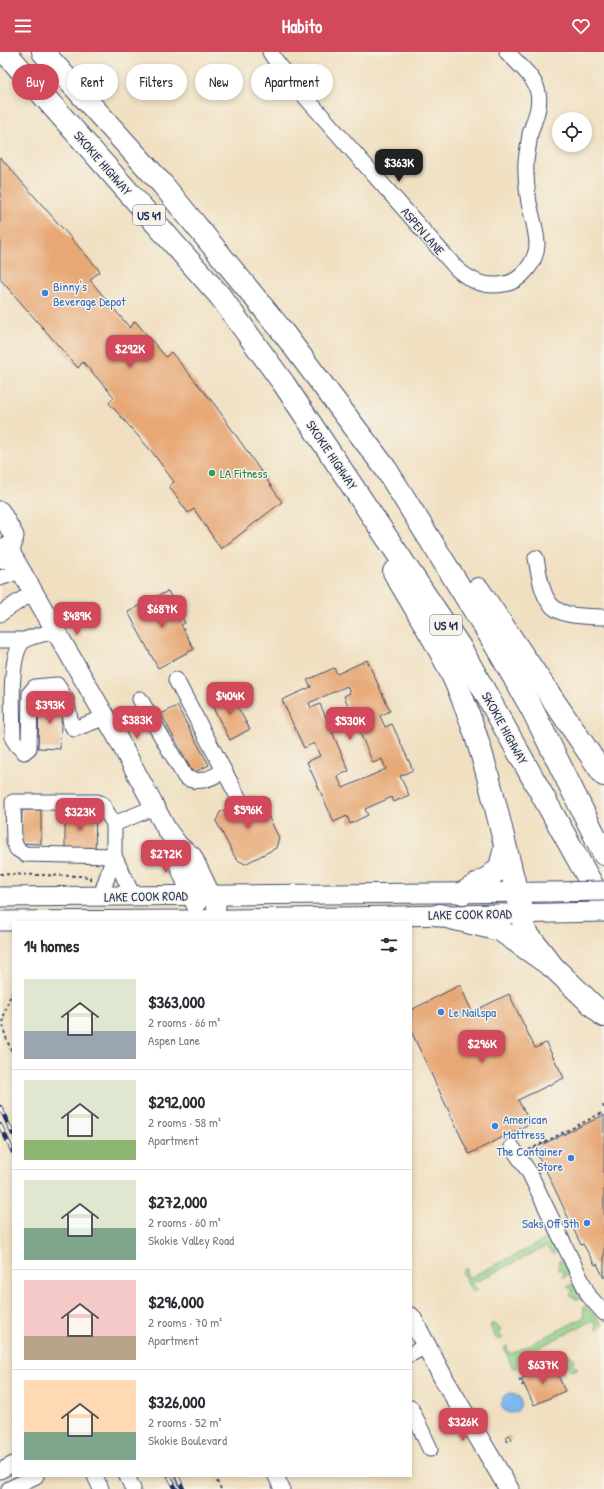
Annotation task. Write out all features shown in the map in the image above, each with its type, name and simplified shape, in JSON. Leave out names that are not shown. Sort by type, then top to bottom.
[{"type":"highway","name":"SKOKIE HIGHWAY","points":[[5,52],[220,296],[284,384],[460,647],[603,901]]},
{"type":"highway","name":"US 41","points":[[43,52],[163,185],[279,326],[386,469],[492,639],[532,709],[604,854]]},
{"type":"highway","points":[[64,52],[113,114],[163,185]]},
{"type":"highway","points":[[284,384],[446,663],[465,705],[485,768],[506,848],[524,930],[554,968],[604,1016]]},
{"type":"highway","points":[[386,469],[424,513],[457,558],[604,775]]},
{"type":"highway","points":[[463,893],[491,876],[500,867],[506,848]]},
{"type":"highway","points":[[439,915],[500,930],[554,968]]},
{"type":"main road","points":[[0,512],[14,536],[9,559],[33,592],[56,631],[106,717],[167,830],[179,846],[192,856],[211,895],[212,921]]},
{"type":"main road","points":[[179,846],[178,862],[191,895],[212,921]]},
{"type":"main road","name":"LAKE COOK ROAD","points":[[0,921],[212,921],[439,915],[519,902],[551,892],[603,901]]},
{"type":"main road","name":"LAKE COOK ROAD","points":[[0,897],[463,893],[519,902],[565,912],[603,901]]},
{"type":"main road","points":[[412,1321],[419,1350],[509,1489]]},
{"type":"street","name":"ASPEN LANE","points":[[270,52],[307,99],[457,270],[467,278],[489,286],[506,284],[516,279],[527,270],[537,247],[529,203],[526,161],[530,134],[539,105],[538,92],[533,80],[508,52]]},
{"type":"street","points":[[536,558],[541,586],[550,606],[560,612],[572,616],[604,617]]},
{"type":"street","points":[[0,578],[9,559]]},
{"type":"street","points":[[0,614],[33,592]]},
{"type":"street","points":[[0,640],[24,640],[56,631]]},
{"type":"street","points":[[24,640],[16,651],[14,666],[7,686],[7,708],[13,739],[24,752],[29,748],[30,693],[35,687],[57,685],[66,699],[71,724],[74,729],[106,717]]},
{"type":"street","points":[[176,680],[238,797]]},
{"type":"street","points":[[140,699],[185,777],[193,782],[205,781],[224,771]]},
{"type":"street","points":[[101,896],[114,856],[114,824],[102,804],[97,802],[13,802],[14,842],[17,848],[25,854],[114,856]]},
{"type":"street","points":[[114,824],[155,807]]},
{"type":"street","points":[[114,856],[133,896]]},
{"type":"street","points":[[519,1149],[589,1296],[604,1313]]},
{"type":"street","points":[[412,1410],[430,1449]]},
{"type":"street","points":[[0,1471],[12,1465]]},
{"type":"street","points":[[10,1489],[34,1477]]},
{"type":"street","points":[[95,1477],[101,1489]]},
{"type":"street","points":[[127,1477],[133,1489]]},
{"type":"street","points":[[276,1477],[282,1489]]},
{"type":"path","points":[[0,874],[81,876],[90,877],[90,880]]},
{"type":"path","points":[[12,993],[1,1014],[2,1029],[12,1052]]},
{"type":"path","points":[[519,1149],[604,1112]]},
{"type":"path","points":[[519,1379],[522,1386]]},
{"type":"path","points":[[215,1477],[221,1489]]},
{"type":"green space","points":[[545,1229],[549,1230],[559,1250],[553,1254],[545,1247],[475,1282],[473,1286],[478,1290],[472,1292],[462,1273],[465,1269],[467,1269],[467,1277],[471,1277],[545,1240]]},
{"type":"green space","points":[[562,1259],[569,1273],[564,1278],[563,1271],[558,1270],[559,1261]]},
{"type":"green space","points":[[572,1284],[575,1285],[582,1297],[578,1300],[570,1295],[573,1291],[567,1286]]},
{"type":"green space","points":[[584,1307],[587,1307],[603,1324],[596,1330],[595,1322],[589,1322],[516,1359],[517,1368],[513,1368],[504,1348],[507,1346],[508,1353],[513,1353],[583,1318]]},
{"type":"green space","points":[[492,1323],[501,1329],[498,1333],[503,1338],[499,1340],[496,1338],[490,1326]]},
{"type":"green space","points":[[568,1354],[575,1359],[572,1364],[578,1368],[573,1371],[570,1370],[563,1358]]},
{"type":"water","points":[[511,1393],[518,1396],[521,1403],[518,1410],[511,1413],[504,1410],[501,1403],[504,1396]]},
{"type":"building","points":[[0,157],[100,271],[90,280],[130,328],[135,321],[166,357],[171,352],[215,405],[282,502],[221,549],[194,509],[188,513],[169,486],[174,482],[153,453],[109,403],[114,397],[83,362],[78,368],[0,279]]},
{"type":"building","points":[[168,591],[185,623],[181,625],[194,649],[158,668],[128,612]]},
{"type":"building","points":[[367,660],[390,711],[380,716],[385,727],[392,724],[413,770],[400,776],[409,795],[394,802],[392,797],[365,809],[368,815],[350,824],[347,816],[334,822],[307,762],[320,756],[314,743],[304,748],[282,700],[311,687],[307,680],[334,668],[337,674]],"holes":[[[347,686],[350,693],[344,696],[373,763],[382,759],[386,769],[343,788],[337,776],[349,771],[320,704],[311,708],[309,703]]]},
{"type":"building","points":[[229,692],[250,729],[230,740],[210,702]]},
{"type":"building","points":[[39,702],[62,702],[60,749],[38,748]]},
{"type":"building","points":[[177,706],[209,765],[193,773],[161,714]]},
{"type":"building","points":[[254,796],[261,801],[279,838],[276,848],[245,864],[236,859],[216,821],[220,812]]},
{"type":"building","points":[[22,810],[41,810],[41,844],[21,843]]},
{"type":"building","points":[[65,810],[96,811],[95,854],[65,852]]},
{"type":"building","points":[[460,985],[472,1012],[509,994],[535,1048],[546,1043],[564,1078],[518,1100],[531,1123],[469,1154],[412,1033],[412,1009]]},
{"type":"building","name":"The Container Store","points":[[604,1115],[604,1278],[597,1264],[595,1265],[583,1244],[581,1245],[544,1166],[533,1149]]},
{"type":"building","points":[[553,1364],[565,1391],[534,1405],[521,1379]]},
{"type":"building","points":[[509,1435],[512,1439],[507,1442],[505,1437]]},
{"type":"railway","points":[[0,1107],[12,1132]]},
{"type":"railway","points":[[0,1125],[12,1150]]},
{"type":"railway","points":[[170,1477],[176,1489]]},
{"type":"railway","points":[[177,1477],[183,1489]]},
{"type":"place","name":"Binny's Beverage Depot","points":[[45,293]]},
{"type":"place","name":"LA Fitness","points":[[212,473]]},
{"type":"place","name":"Le Nailspa","points":[[441,1012]]},
{"type":"place","name":"American Mattress","points":[[495,1126]]},
{"type":"place","name":"The Container Store","points":[[571,1158]]},
{"type":"place","name":"Saks Off 5th","points":[[587,1223]]}]
